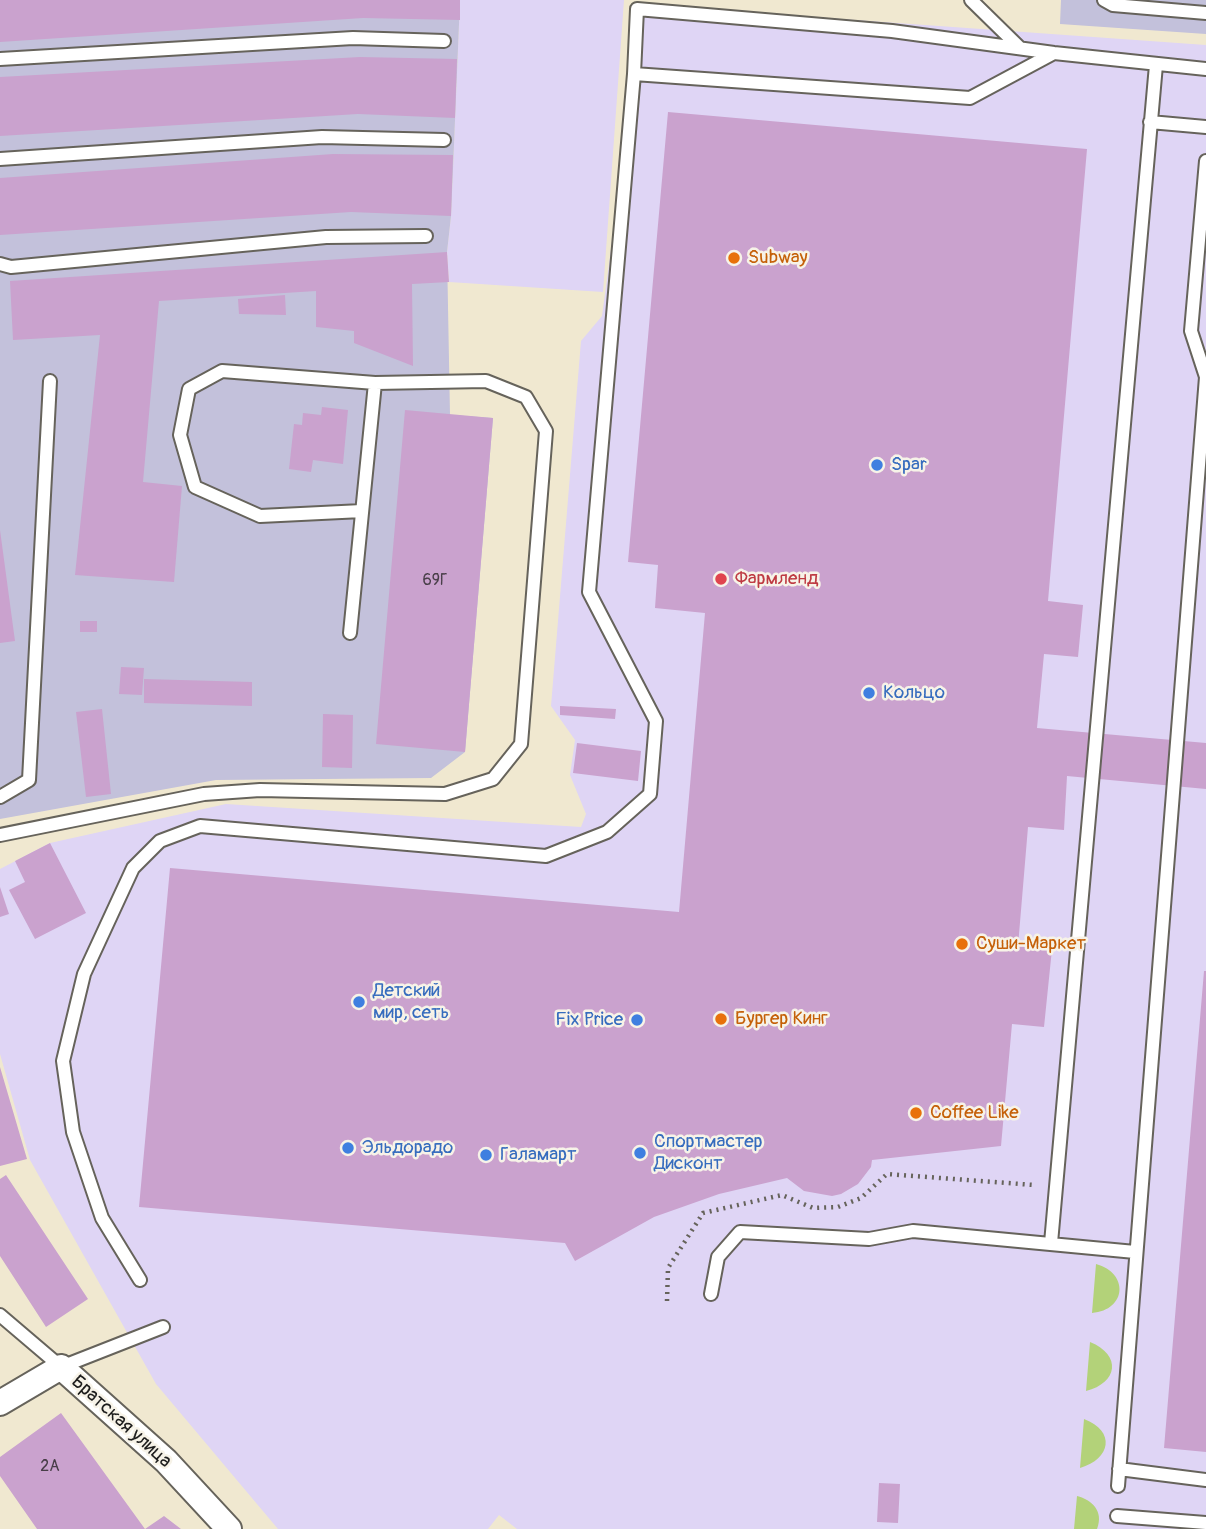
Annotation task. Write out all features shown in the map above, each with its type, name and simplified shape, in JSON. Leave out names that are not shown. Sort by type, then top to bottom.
[{"type":"street","name":"Братская улица","points":[[0,1403],[61,1367],[166,1461],[229,1529]]},
{"type":"lane","points":[[971,0],[1020,48]]},
{"type":"lane","points":[[1104,0],[1113,5],[1206,13]]},
{"type":"lane","points":[[140,1280],[102,1218],[73,1132],[63,1061],[84,974],[133,868],[160,841],[200,826],[546,856],[607,832],[650,794],[656,721],[589,592],[638,4],[1206,69]]},
{"type":"lane","points":[[0,59],[353,38],[444,41]]},
{"type":"lane","points":[[634,74],[970,98],[1054,53]]},
{"type":"lane","points":[[1051,1243],[1156,65]]},
{"type":"lane","points":[[1150,122],[1206,127]]},
{"type":"lane","points":[[0,159],[322,137],[444,140]]},
{"type":"lane","points":[[1118,1486],[1135,1252],[1200,530],[1206,377],[1191,331],[1206,160]]},
{"type":"lane","points":[[0,264],[11,267],[326,237],[426,236]]},
{"type":"lane","points":[[0,835],[204,794],[260,790],[445,794],[493,779],[521,744],[546,431],[526,397],[486,381],[375,383],[222,370],[189,389],[180,435],[194,487],[260,516],[362,511]]},
{"type":"lane","points":[[0,797],[29,780],[50,381]]},
{"type":"lane","points":[[350,633],[375,383]]},
{"type":"lane","points":[[711,1294],[718,1257],[740,1232],[869,1239],[913,1231],[1135,1252]]},
{"type":"lane","points":[[0,1315],[61,1367],[163,1327]]},
{"type":"lane","points":[[1119,1469],[1206,1480]]},
{"type":"lane","points":[[1117,1516],[1206,1523]]},
{"type":"path","points":[[667,1301],[668,1268],[703,1213],[782,1195],[813,1208],[838,1207],[861,1198],[887,1174],[1056,1186]]},
{"type":"shaded area","points":[[0,0],[460,0],[451,216],[447,252],[450,415],[493,418],[465,752],[431,778],[216,780],[0,819]]},
{"type":"shaded area","points":[[460,0],[624,0],[603,292],[449,282],[447,252],[451,216]]},
{"type":"shaded area","points":[[1061,0],[1206,0],[1206,34],[1060,24]]},
{"type":"shaded area","points":[[644,5],[1206,45],[1206,1529],[517,1529],[499,1515],[488,1529],[278,1529],[156,1384],[30,1160],[0,1054],[0,869],[50,843],[226,804],[581,827],[586,814],[570,775],[575,740],[551,706],[581,341],[602,316]]},
{"type":"green space","points":[[1096,1264],[1114,1275],[1120,1291],[1112,1305],[1092,1313]]},
{"type":"green space","points":[[1090,1342],[1107,1354],[1112,1368],[1105,1382],[1086,1391]]},
{"type":"green space","points":[[1084,1419],[1101,1430],[1106,1445],[1098,1458],[1080,1468]]},
{"type":"green space","points":[[1077,1496],[1095,1507],[1099,1517],[1097,1529],[1074,1529]]},
{"type":"building","points":[[0,0],[460,0],[460,20],[363,18],[0,42]]},
{"type":"building","points":[[360,57],[457,59],[455,118],[358,114],[0,136],[0,77]]},
{"type":"building","name":"Кольцо","points":[[668,112],[1087,149],[1048,601],[1083,605],[1078,657],[1044,654],[1037,728],[1206,743],[1206,789],[1067,776],[1064,830],[1028,827],[1018,946],[1052,949],[1044,1027],[1012,1024],[1001,1146],[872,1160],[871,1167],[858,1184],[832,1196],[804,1191],[787,1178],[719,1194],[654,1217],[575,1261],[565,1243],[139,1207],[170,868],[679,912],[705,613],[655,608],[658,565],[628,562]]},
{"type":"building","points":[[333,154],[453,155],[451,216],[351,212],[0,235],[0,178]]},
{"type":"building","points":[[447,252],[449,282],[412,284],[413,366],[354,343],[354,331],[316,327],[316,291],[159,301],[143,482],[182,486],[174,582],[75,575],[100,335],[13,340],[10,281]]},
{"type":"building","points":[[285,295],[286,315],[239,314],[238,299]]},
{"type":"building","points":[[322,407],[348,410],[343,464],[313,460],[311,472],[289,469],[294,424],[302,425],[303,413],[321,415]]},
{"type":"building","points":[[405,410],[493,418],[465,752],[376,744]]},
{"type":"building","points":[[0,530],[15,641],[0,643]]},
{"type":"building","points":[[80,621],[97,621],[97,632],[80,632]]},
{"type":"building","points":[[121,667],[144,668],[142,695],[119,694]]},
{"type":"building","points":[[144,679],[252,682],[252,706],[144,703]]},
{"type":"building","points":[[560,706],[616,709],[615,719],[560,715]]},
{"type":"building","points":[[102,709],[111,794],[86,797],[76,712]]},
{"type":"building","points":[[323,714],[353,715],[352,768],[322,767]]},
{"type":"building","points":[[577,743],[641,751],[638,781],[573,773]]},
{"type":"building","points":[[50,843],[86,913],[35,939],[9,890],[25,882],[15,861]]},
{"type":"building","points":[[0,887],[9,914],[0,917]]},
{"type":"building","points":[[1206,971],[1206,1452],[1164,1448]]},
{"type":"building","points":[[0,1067],[27,1159],[0,1166]]},
{"type":"building","points":[[6,1175],[88,1299],[46,1327],[0,1256],[0,1179]]},
{"type":"building","points":[[61,1413],[145,1529],[37,1529],[0,1476],[0,1457]]},
{"type":"building","points":[[879,1483],[900,1484],[898,1523],[877,1522]]},
{"type":"building","points":[[164,1516],[181,1529],[145,1529]]},
{"type":"place","name":"Subway","points":[[734,258]]},
{"type":"place","name":"Spar","points":[[877,465]]},
{"type":"place","name":"Фармленд","points":[[721,579]]},
{"type":"place","name":"Кольцо","points":[[869,693]]},
{"type":"place","name":"Суши-Маркет","points":[[962,944]]},
{"type":"place","name":"Детский мир, сеть","points":[[359,1002]]},
{"type":"place","name":"Бургер Кинг","points":[[721,1019]]},
{"type":"place","name":"Fix Price","points":[[637,1020]]},
{"type":"place","name":"Coffee Like","points":[[916,1113]]},
{"type":"place","name":"Эльдорадо","points":[[348,1148]]},
{"type":"place","name":"Спортмастер Дисконт","points":[[640,1153]]},
{"type":"place","name":"Галамарт","points":[[486,1155]]}]
